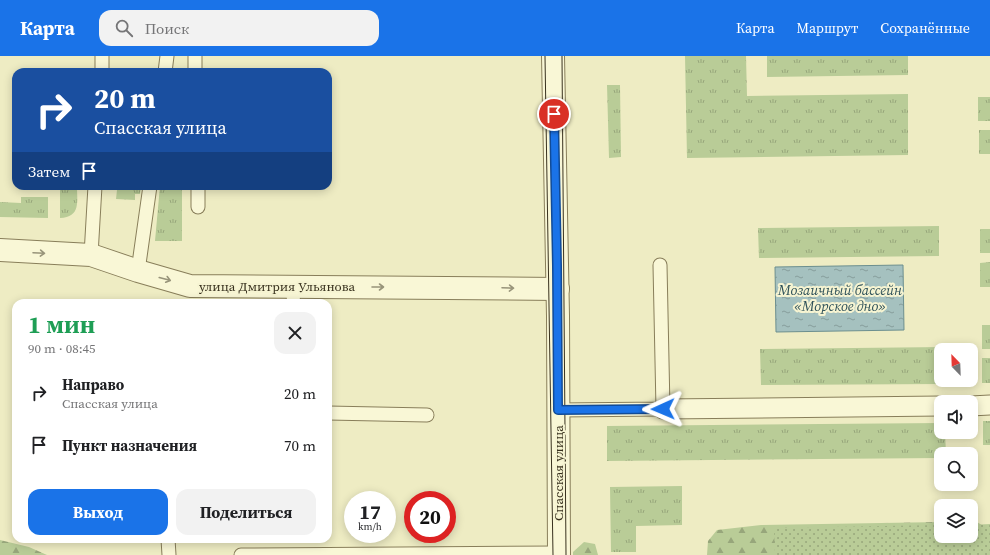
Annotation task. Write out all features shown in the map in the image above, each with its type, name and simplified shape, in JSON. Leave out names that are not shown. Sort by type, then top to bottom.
[{"type":"street","name":"Спасская улица","points":[[553,56],[558,289],[558,554]]},
{"type":"street","name":"улица Дмитрия Ульянова","points":[[0,250],[91,256],[190,286],[294,295],[558,289]]},
{"type":"street","points":[[978,406],[990,405]]},
{"type":"street","points":[[663,409],[934,406]]},
{"type":"lane","points":[[102,56],[102,68]]},
{"type":"lane","points":[[166,68],[167,56]]},
{"type":"lane","points":[[195,56],[196,68]]},
{"type":"lane","points":[[91,256],[95,190]]},
{"type":"lane","points":[[138,271],[149,190]]},
{"type":"lane","points":[[198,190],[198,207]]},
{"type":"lane","points":[[558,410],[663,409],[660,265]]},
{"type":"lane","points":[[332,413],[427,415]]},
{"type":"lane","points":[[168,543],[169,555]]},
{"type":"lane","points":[[241,555],[558,554]]},
{"type":"green space","points":[[685,56],[746,56],[747,96],[908,94],[908,155],[687,158]]},
{"type":"green space","points":[[767,56],[908,56],[908,75],[767,77]]},
{"type":"green space","points":[[607,85],[620,85],[621,157],[609,158]]},
{"type":"green space","points":[[978,97],[990,97],[990,121],[978,121]]},
{"type":"green space","points":[[979,130],[990,130],[990,154],[979,154]]},
{"type":"green space","points":[[60,190],[77,190],[75,212],[67,217],[60,218]]},
{"type":"green space","points":[[117,190],[140,190],[140,194],[135,194],[135,200],[116,199]]},
{"type":"green space","points":[[160,190],[182,190],[182,241],[155,241]]},
{"type":"green space","points":[[21,197],[48,197],[48,218],[0,217],[0,202],[21,203]]},
{"type":"green space","points":[[939,226],[939,256],[759,258],[758,228]]},
{"type":"green space","points":[[980,229],[990,229],[990,253],[980,253]]},
{"type":"green space","points":[[990,262],[990,287],[980,287],[980,263]]},
{"type":"green space","points":[[982,325],[990,325],[990,349],[982,349]]},
{"type":"green space","points":[[934,347],[934,384],[761,385],[760,349]]},
{"type":"green space","points":[[982,358],[990,358],[990,383],[982,383]]},
{"type":"green space","points":[[983,421],[990,421],[990,445],[983,445]]},
{"type":"green space","points":[[934,423],[934,439],[945,439],[946,447],[934,447],[934,458],[607,461],[607,426]]},
{"type":"green space","points":[[682,486],[682,525],[636,526],[636,552],[611,552],[610,487]]},
{"type":"green space","points":[[934,522],[934,542],[819,555],[707,555],[708,541],[717,530],[761,525]]},
{"type":"green space","points":[[978,523],[988,529],[990,536],[978,537]]},
{"type":"green space","points":[[990,524],[990,555],[775,555],[774,528],[934,525],[934,543],[978,543],[978,525]]},
{"type":"green space","points":[[0,540],[29,547],[47,555],[0,555]]},
{"type":"green space","points":[[584,542],[595,544],[598,555],[573,555],[573,552]]},
{"type":"water","name":"Мозаичный бассейн «Морское дно»","points":[[903,265],[904,330],[776,332],[775,267]]},
{"type":"tram line","points":[[545,56],[553,555]]},
{"type":"tram line","points":[[562,56],[566,555]]},
{"type":"route","points":[[554,114],[558,316],[558,410],[663,409]]}]
